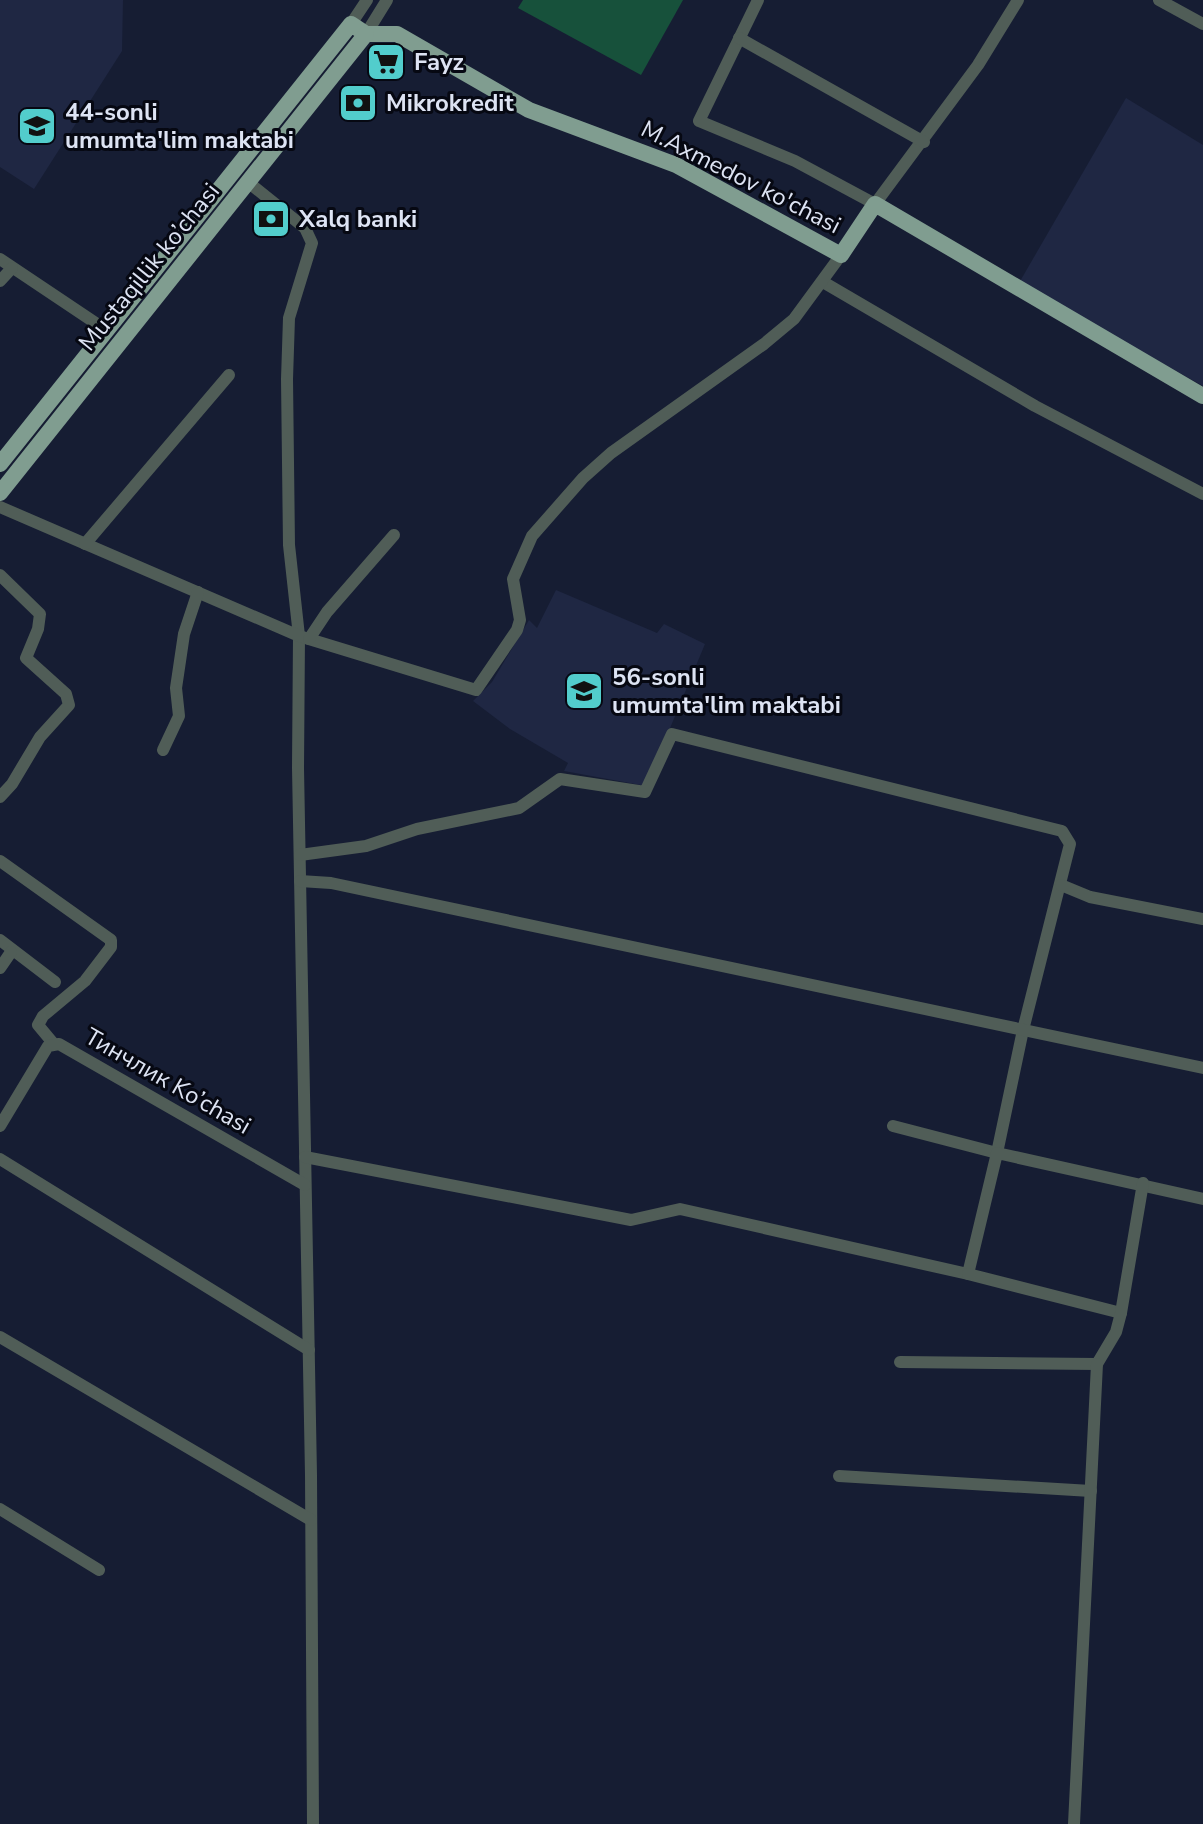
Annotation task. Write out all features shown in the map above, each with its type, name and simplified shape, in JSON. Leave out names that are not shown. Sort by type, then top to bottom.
[{"type":"main road","name":"M.Axmedov ko'chasi","points":[[351,24],[366,34],[397,34],[529,110],[676,165],[841,255],[873,207],[1203,396]]},
{"type":"main road","name":"Mustaqillik ko’chasi","points":[[0,464],[351,24]]},
{"type":"main road","name":"Mustaqillik ko’chasi","points":[[0,493],[366,34]]},
{"type":"street","points":[[351,24],[367,0]]},
{"type":"street","points":[[758,0],[699,121],[795,161],[873,207],[924,142],[1018,0]]},
{"type":"street","points":[[1159,0],[1203,24]]},
{"type":"street","points":[[366,34],[384,5]]},
{"type":"street","points":[[739,38],[924,142]]},
{"type":"street","points":[[248,182],[305,228],[312,243],[289,318],[289,545],[304,638],[300,881],[309,1350],[313,1824]]},
{"type":"street","points":[[0,507],[304,638],[476,690],[517,630],[520,620],[513,579],[532,536],[583,478],[611,453],[764,344],[794,319],[841,255]]},
{"type":"street","points":[[0,259],[106,330]]},
{"type":"street","points":[[0,281],[12,268]]},
{"type":"street","points":[[823,282],[1035,406],[1203,494]]},
{"type":"street","points":[[85,544],[229,375]]},
{"type":"street","points":[[304,638],[394,535]]},
{"type":"street","points":[[0,575],[40,614],[38,629],[26,658],[66,694],[69,705],[40,737],[12,784],[0,797]]},
{"type":"street","points":[[163,750],[179,716],[176,688],[184,634],[198,592]]},
{"type":"street","points":[[300,855],[366,846],[417,829],[519,808],[560,779],[645,792],[672,734],[1062,831],[1070,844],[1023,1030],[968,1274]]},
{"type":"street","points":[[0,861],[111,940],[111,947],[85,981],[43,1016],[38,1025],[53,1043]]},
{"type":"street","points":[[300,881],[331,883],[1203,1068]]},
{"type":"street","points":[[1061,885],[1090,897],[1203,919]]},
{"type":"street","points":[[0,940],[11,952],[55,982]]},
{"type":"street","points":[[0,968],[11,952]]},
{"type":"street","name":"Тинчлик Ko’chasi","points":[[0,1126],[53,1043],[305,1185]]},
{"type":"street","points":[[893,1126],[997,1153],[1143,1183],[1203,1199]]},
{"type":"street","points":[[305,1157],[631,1220],[680,1209],[968,1274],[1121,1313]]},
{"type":"street","points":[[0,1159],[309,1350]]},
{"type":"street","points":[[1074,1824],[1097,1364],[1116,1332],[1121,1313],[1143,1183]]},
{"type":"street","points":[[0,1337],[311,1520]]},
{"type":"street","points":[[900,1362],[1097,1364]]},
{"type":"street","points":[[839,1476],[1091,1491]]},
{"type":"street","points":[[0,1509],[99,1570]]},
{"type":"shaded area","name":"44-sonli umumta'lim maktabi","points":[[0,0],[123,0],[122,51],[34,189],[0,167]]},
{"type":"shaded area","points":[[1126,98],[1203,145],[1203,386],[1019,283]]},
{"type":"shaded area","name":"56-sonli umumta'lim maktabi","points":[[556,590],[657,633],[664,624],[705,644],[646,786],[564,771],[568,763],[510,729],[473,701],[492,682],[529,620],[537,628]]},
{"type":"green space","points":[[523,0],[683,0],[641,75],[518,8]]},
{"type":"place","name":"Fayz","points":[[386,62]]},
{"type":"place","name":"Mikrokredit","points":[[358,103]]},
{"type":"place","name":"44-sonli umumta'lim maktabi","points":[[37,126]]},
{"type":"place","name":"Xalq banki","points":[[271,219]]},
{"type":"place","name":"56-sonli umumta'lim maktabi","points":[[584,691]]}]
